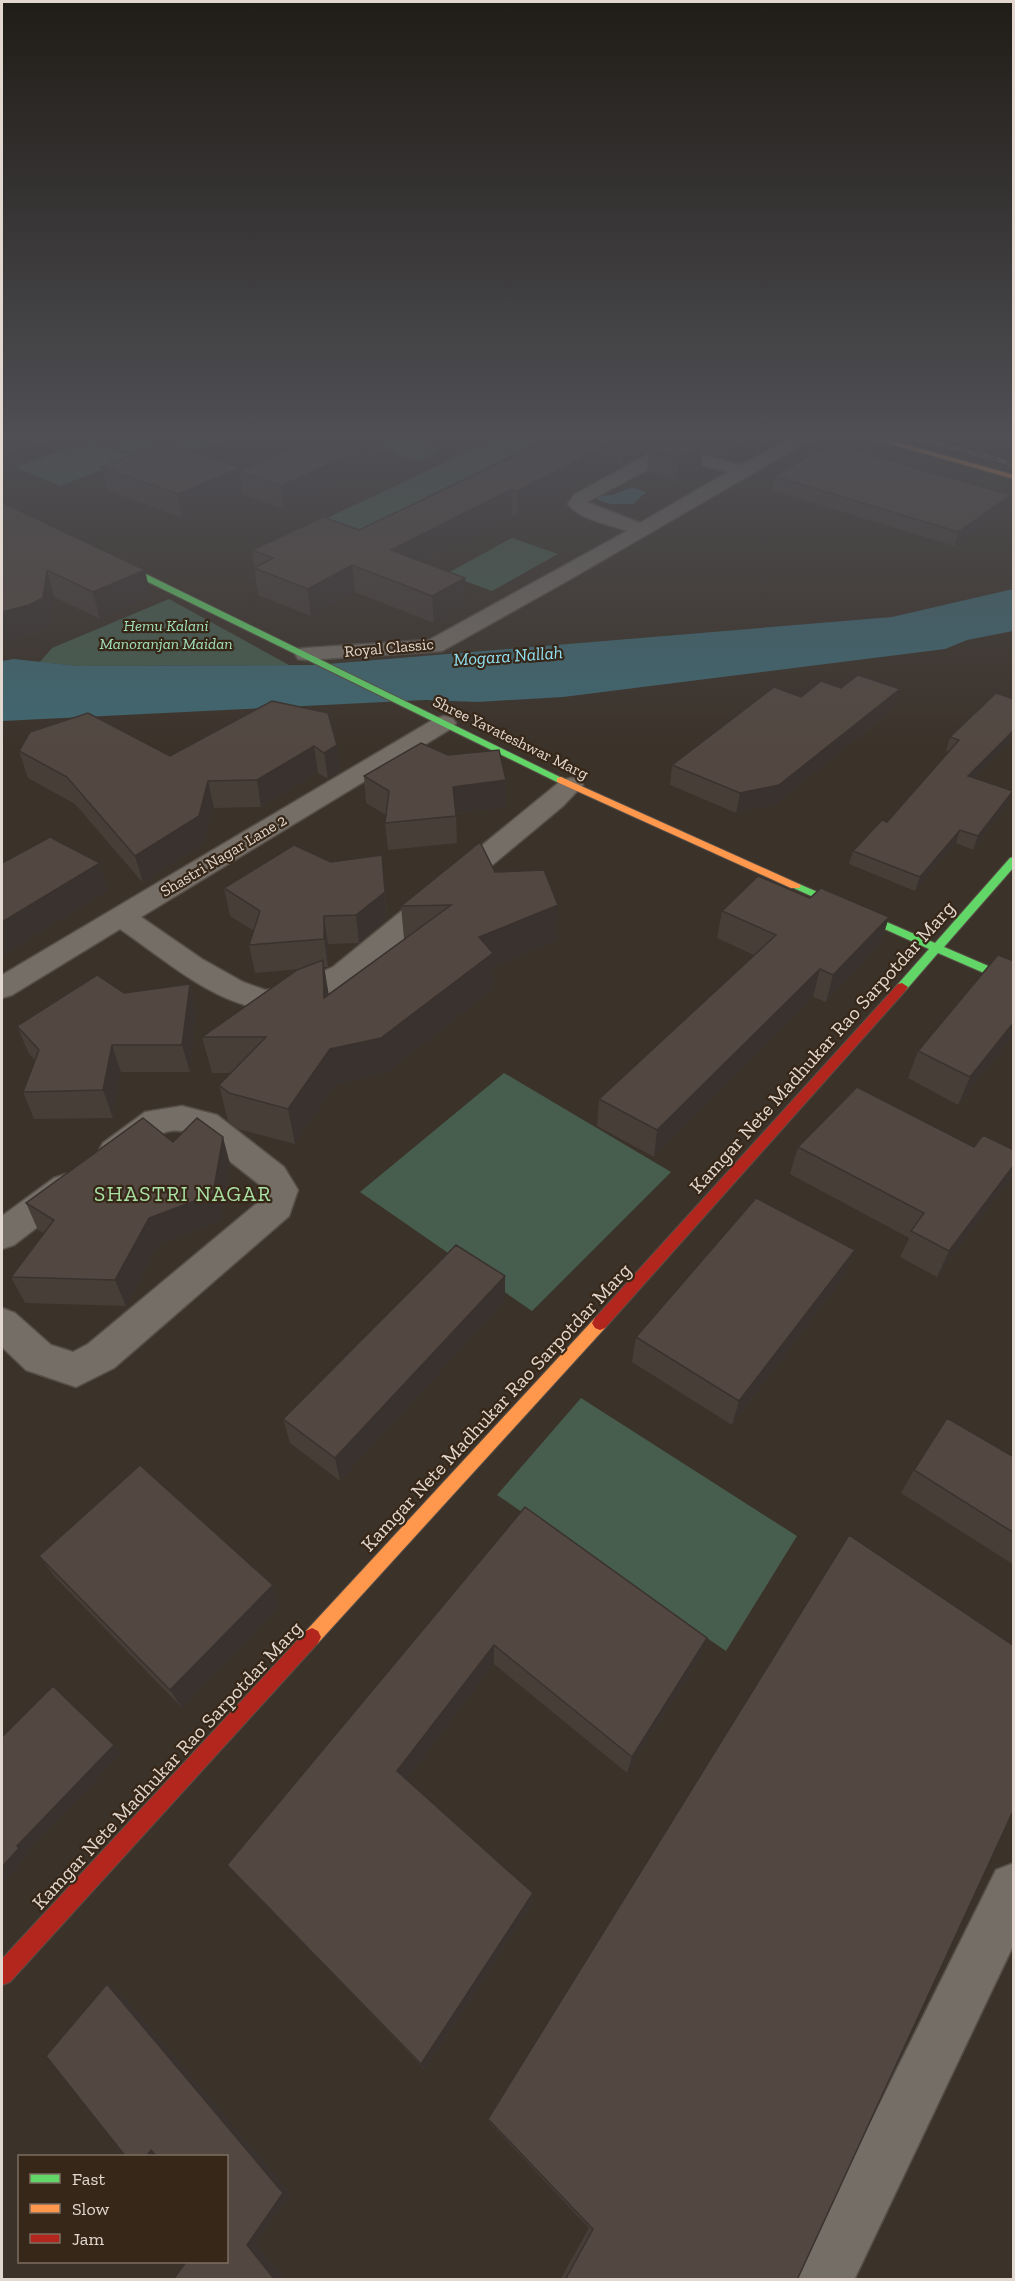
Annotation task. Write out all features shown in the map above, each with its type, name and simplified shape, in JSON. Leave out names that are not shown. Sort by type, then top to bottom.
[{"type":"street","name":"Royal Classic","points":[[312,656],[434,646],[626,539]]},
{"type":"street","name":"Shree Yavateshwar Marg","points":[[93,551],[312,656],[607,803],[1014,982]]},
{"type":"street","name":"Shastri Nagar Lane 2","points":[[2,988],[444,723]]},
{"type":"street","points":[[121,916],[234,991],[265,1001],[303,993],[343,974],[555,801],[571,785]]},
{"type":"street","name":"Kamgar Nete Madhukar Rao Sarpotdar Marg","points":[[2,1974],[699,1215],[1014,860]]},
{"type":"street","points":[[2,1235],[157,1121],[182,1118],[205,1124],[272,1176],[281,1190],[277,1206],[100,1356],[76,1371],[39,1358],[2,1324]]},
{"type":"street","points":[[822,2280],[1014,1888]]},
{"type":"green space","points":[[509,539],[516,539],[558,554],[492,591],[446,574]]},
{"type":"green space","name":"Hemu Kalani Manoranjan Maidan","points":[[169,599],[289,665],[78,666],[40,662],[52,648]]},
{"type":"green space","points":[[504,1073],[671,1172],[532,1311],[360,1192]]},
{"type":"green space","points":[[581,1398],[797,1536],[726,1651],[497,1495]]},
{"type":"water","name":"Mogara Nallah","points":[[1013,589],[1013,631],[967,640],[945,649],[563,697],[478,702],[425,700],[2,721],[2,661],[14,659],[78,666],[316,665],[892,617]]},
{"type":"building","points":[[2,539],[81,539],[145,570],[93,592],[47,570],[43,598],[29,605],[2,612]]},
{"type":"building","points":[[275,539],[412,539],[391,550],[465,578],[432,596],[352,565],[308,589],[254,568],[273,558],[252,550]]},
{"type":"building","points":[[858,675],[900,689],[779,785],[740,793],[672,765],[774,687],[801,697],[821,681],[841,688]]},
{"type":"building","points":[[996,693],[1014,699],[1014,730],[968,776],[1013,791],[978,836],[960,830],[920,877],[853,851],[882,820],[887,822],[959,740],[950,737]]},
{"type":"building","points":[[272,701],[328,713],[337,745],[324,753],[314,746],[257,780],[208,781],[199,816],[135,856],[67,777],[19,751],[30,732],[88,713],[170,756]]},
{"type":"building","points":[[421,743],[448,755],[499,750],[506,780],[453,787],[456,816],[385,823],[389,791],[364,776]]},
{"type":"building","points":[[50,837],[100,863],[2,922],[2,863]]},
{"type":"building","points":[[480,842],[495,872],[544,870],[558,905],[479,937],[493,953],[381,1038],[330,1049],[288,1109],[229,1093],[219,1085],[266,1037],[202,1037],[297,970],[323,960],[324,998],[451,905],[401,906]]},
{"type":"building","points":[[294,845],[331,862],[382,855],[385,892],[356,915],[324,916],[324,939],[249,945],[260,911],[224,888]]},
{"type":"building","points":[[758,876],[810,898],[821,888],[889,917],[833,975],[820,969],[657,1130],[599,1099],[776,935],[722,911]]},
{"type":"building","points":[[998,955],[1014,961],[1014,1022],[970,1077],[918,1051]]},
{"type":"building","points":[[97,975],[124,993],[190,984],[182,1045],[112,1045],[103,1090],[23,1092],[39,1050],[17,1026]]},
{"type":"building","points":[[857,1087],[974,1147],[983,1135],[1014,1150],[1014,1165],[949,1251],[911,1231],[924,1213],[798,1147]]},
{"type":"building","points":[[143,1118],[173,1142],[197,1118],[223,1137],[213,1194],[149,1218],[115,1280],[11,1277],[54,1220],[26,1203]]},
{"type":"building","points":[[756,1198],[855,1250],[739,1401],[636,1337]]},
{"type":"building","points":[[456,1245],[505,1276],[335,1458],[283,1419]]},
{"type":"building","points":[[947,1418],[1014,1457],[1014,1533],[914,1470]]},
{"type":"building","points":[[140,1465],[273,1585],[170,1690],[39,1556]]},
{"type":"building","points":[[525,1507],[707,1638],[632,1757],[494,1645],[397,1771],[533,1893],[421,2064],[227,1865]]},
{"type":"building","points":[[849,1535],[1014,1646],[1014,1809],[797,2280],[565,2280],[593,2229],[488,2119]]},
{"type":"building","points":[[53,1686],[114,1745],[17,1846],[19,1848],[2,1867],[2,1737]]},
{"type":"building","points":[[107,1984],[283,2193],[247,2245],[275,2280],[173,2280],[185,2263],[228,2263],[228,2155],[155,2155],[151,2150],[147,2155],[124,2155],[46,2056]]},
{"type":"traffic: fast","points":[[106,558],[561,780]]},
{"type":"traffic: fast","points":[[902,987],[1014,860]]},
{"type":"traffic: fast","points":[[795,886],[1014,982]]},
{"type":"traffic: slow","points":[[561,780],[795,886]]},
{"type":"traffic: slow","points":[[312,1637],[600,1323]]},
{"type":"traffic: jam","points":[[600,1323],[902,987]]},
{"type":"traffic: jam","points":[[2,1974],[312,1637]]},
{"type":"district","name":"SHASTRI NAGAR","points":[[183,1194]]}]
